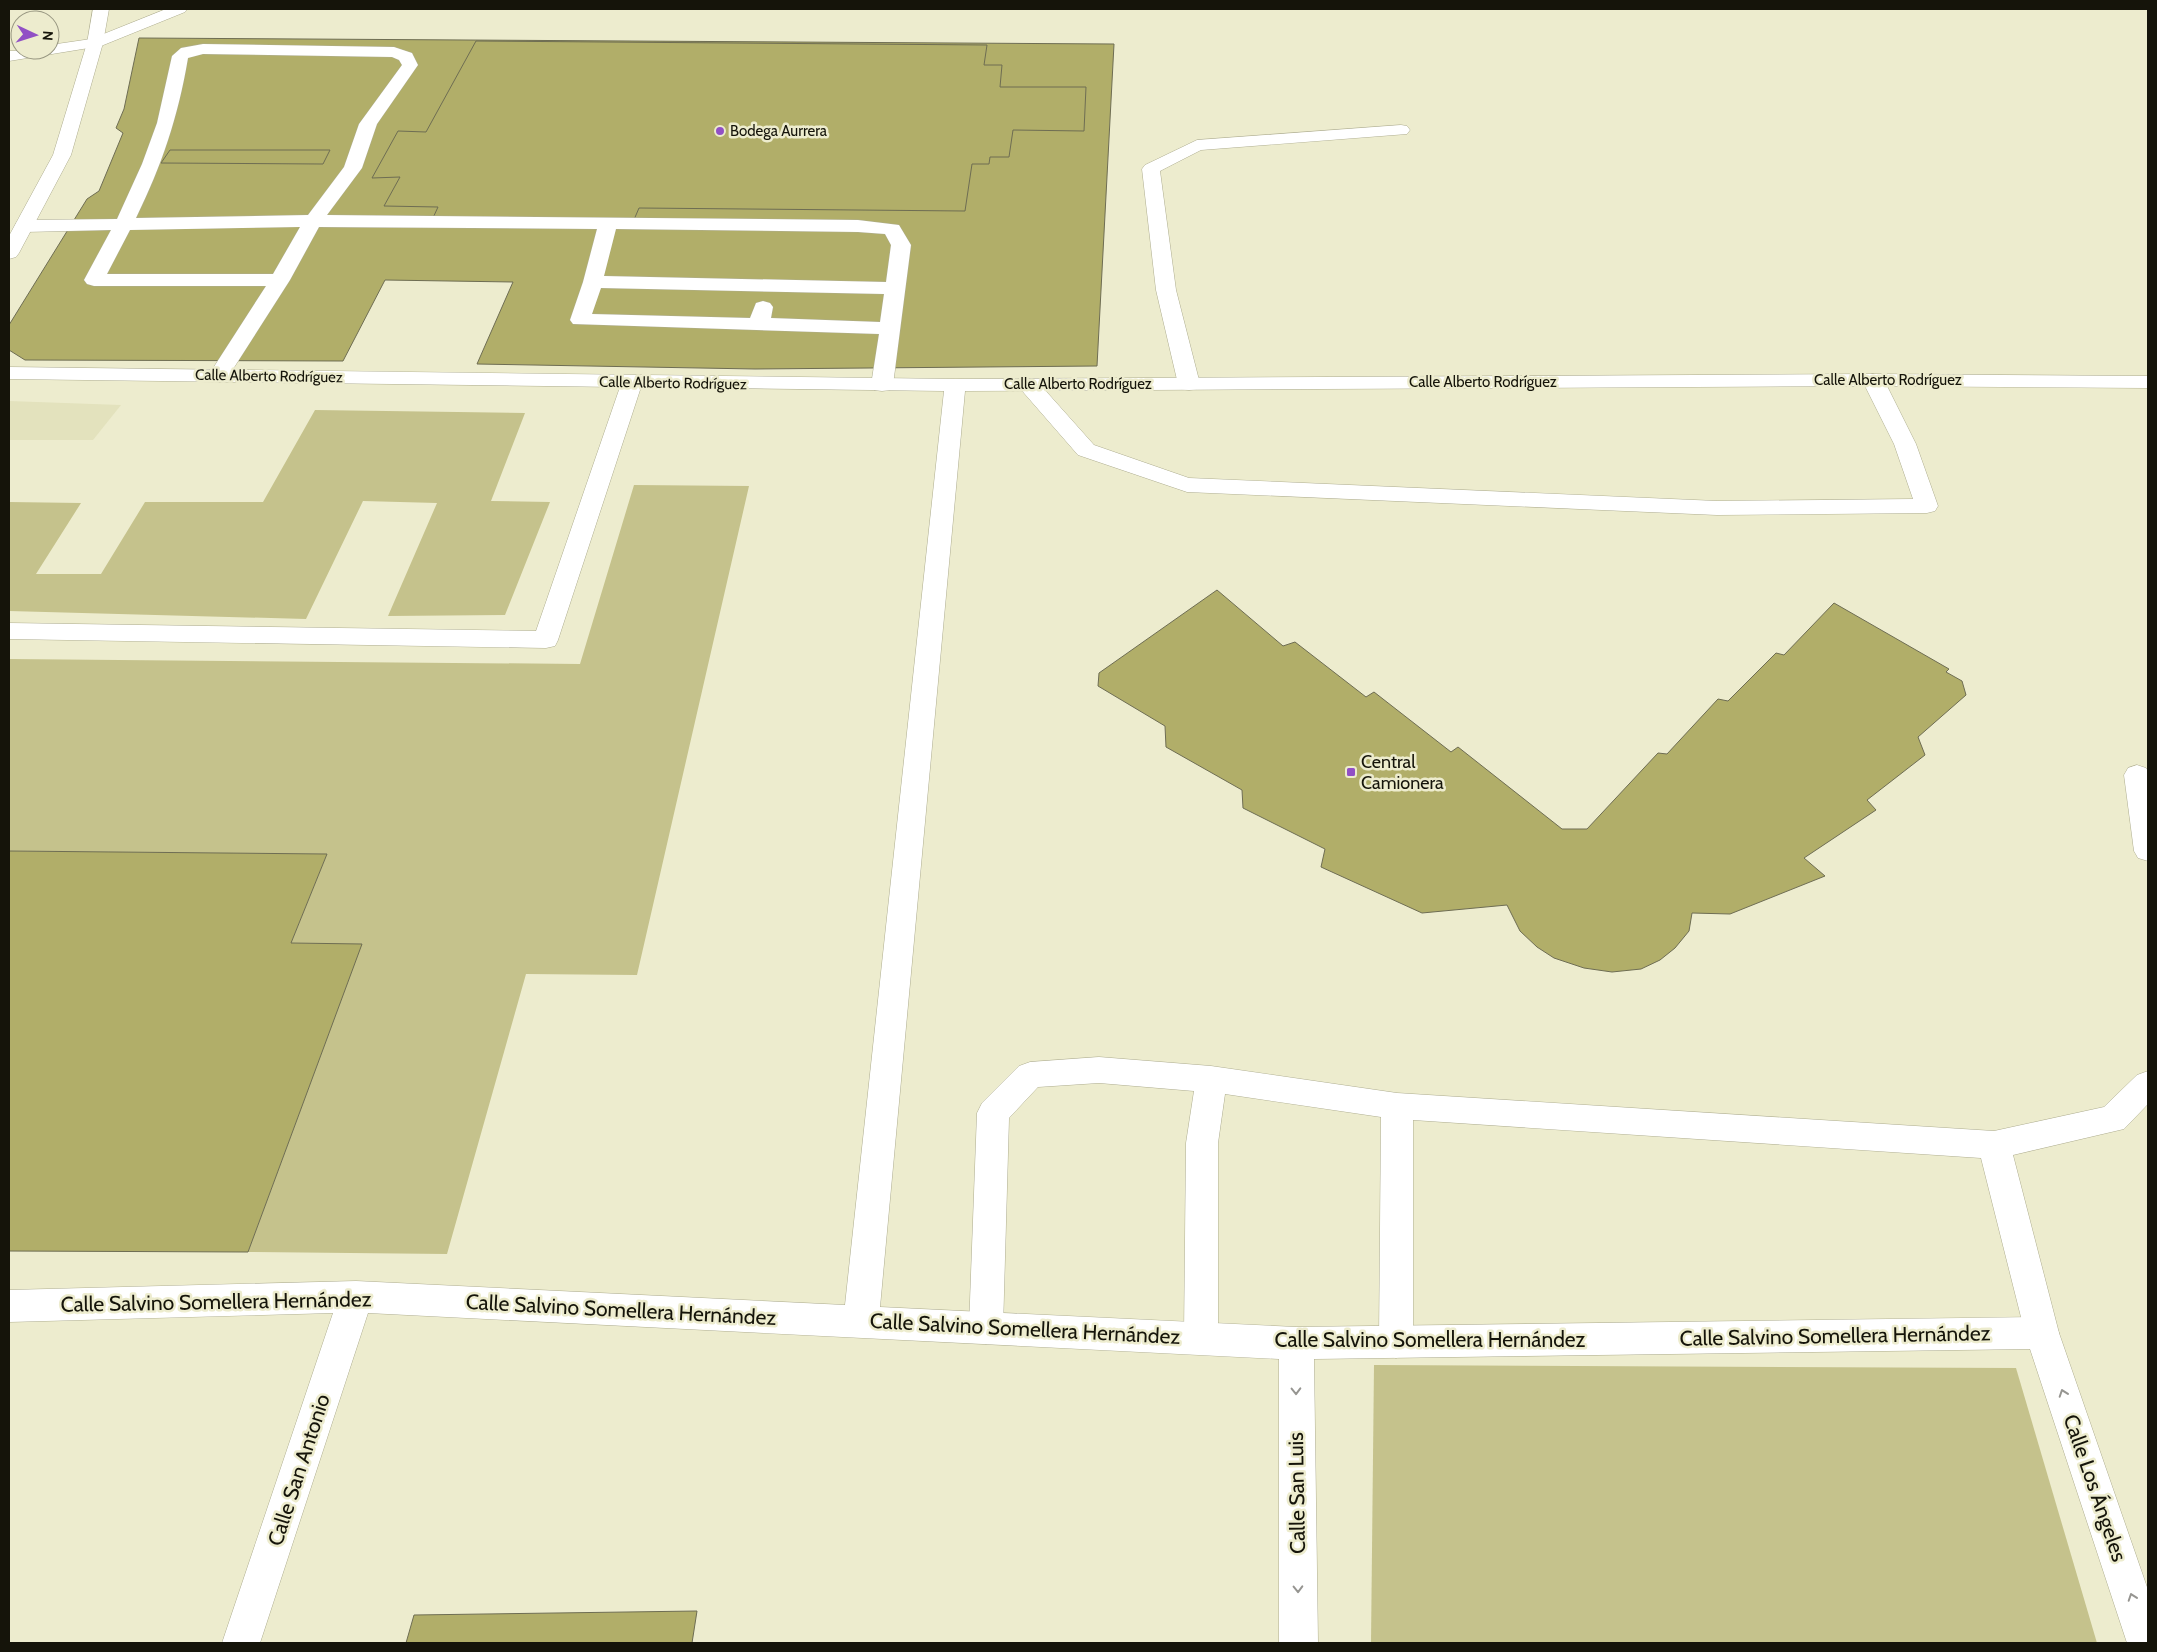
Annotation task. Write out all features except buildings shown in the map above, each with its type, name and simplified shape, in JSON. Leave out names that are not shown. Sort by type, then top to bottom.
[{"type":"street","points":[[9,253],[62,155],[95,43],[101,9]]},
{"type":"street","points":[[60,48],[95,43],[179,9]]},
{"type":"street","points":[[219,376],[280,280],[313,221],[353,168],[368,124],[410,65],[406,57],[394,52],[203,49],[187,52],[180,56],[166,123],[124,224],[94,280],[280,280]]},
{"type":"street","points":[[1189,384],[1166,290],[1151,169],[1198,146],[1401,130]]},
{"type":"street","points":[[24,226],[313,221],[858,226],[892,229],[902,245],[882,384]]},
{"type":"street","points":[[608,224],[593,282],[580,320],[890,328]]},
{"type":"street","points":[[593,282],[769,287],[896,288]]},
{"type":"street","points":[[758,324],[769,287]]},
{"type":"street","name":"Calle Alberto Rodríguez","points":[[9,374],[632,383],[954,385],[1873,380],[2148,382]]},
{"type":"street","points":[[1028,385],[1086,450],[1187,485],[1718,508],[1927,506],[1905,444],[1873,380]]},
{"type":"street","points":[[9,631],[546,640],[632,383]]},
{"type":"street","points":[[861,1321],[954,385]]},
{"type":"street","points":[[2137,775],[2148,851]]},
{"type":"street","points":[[986,1328],[993,1113],[1030,1075],[1099,1070],[1211,1079],[1397,1106],[1994,1145],[2113,1119],[2148,1084]]},
{"type":"street","points":[[1201,1338],[1202,1143],[1211,1079]]},
{"type":"street","points":[[1396,1342],[1397,1106]]},
{"type":"street","name":"Calle Los Ángeles","points":[[1994,1145],[2042,1333],[2147,1643]]},
{"type":"street","name":"Calle Salvino Somellera Hernández","points":[[9,1306],[356,1297],[1296,1343],[2042,1333]]},
{"type":"street","name":"Calle San Antonio","points":[[241,1643],[356,1297]]},
{"type":"street","name":"Calle San Luis","points":[[1296,1343],[1298,1643]]},
{"type":"shaded area","points":[[9,401],[121,405],[93,440],[9,440]]},
{"type":"shaded area","points":[[315,410],[525,413],[491,501],[550,502],[505,615],[388,616],[437,503],[363,501],[306,619],[9,611],[9,502],[81,503],[36,574],[101,574],[145,502],[263,502]]},
{"type":"shaded area","points":[[634,485],[749,486],[637,975],[526,974],[447,1254],[248,1252],[361,945],[291,943],[327,854],[9,851],[9,659],[580,664]]},
{"type":"shaded area","points":[[1374,1365],[2016,1368],[2097,1643],[1371,1643]]},
{"type":"place","name":"Bodega Aurrera","points":[[720,131]]},
{"type":"place","name":"Central Camionera","points":[[1351,772]]}]
